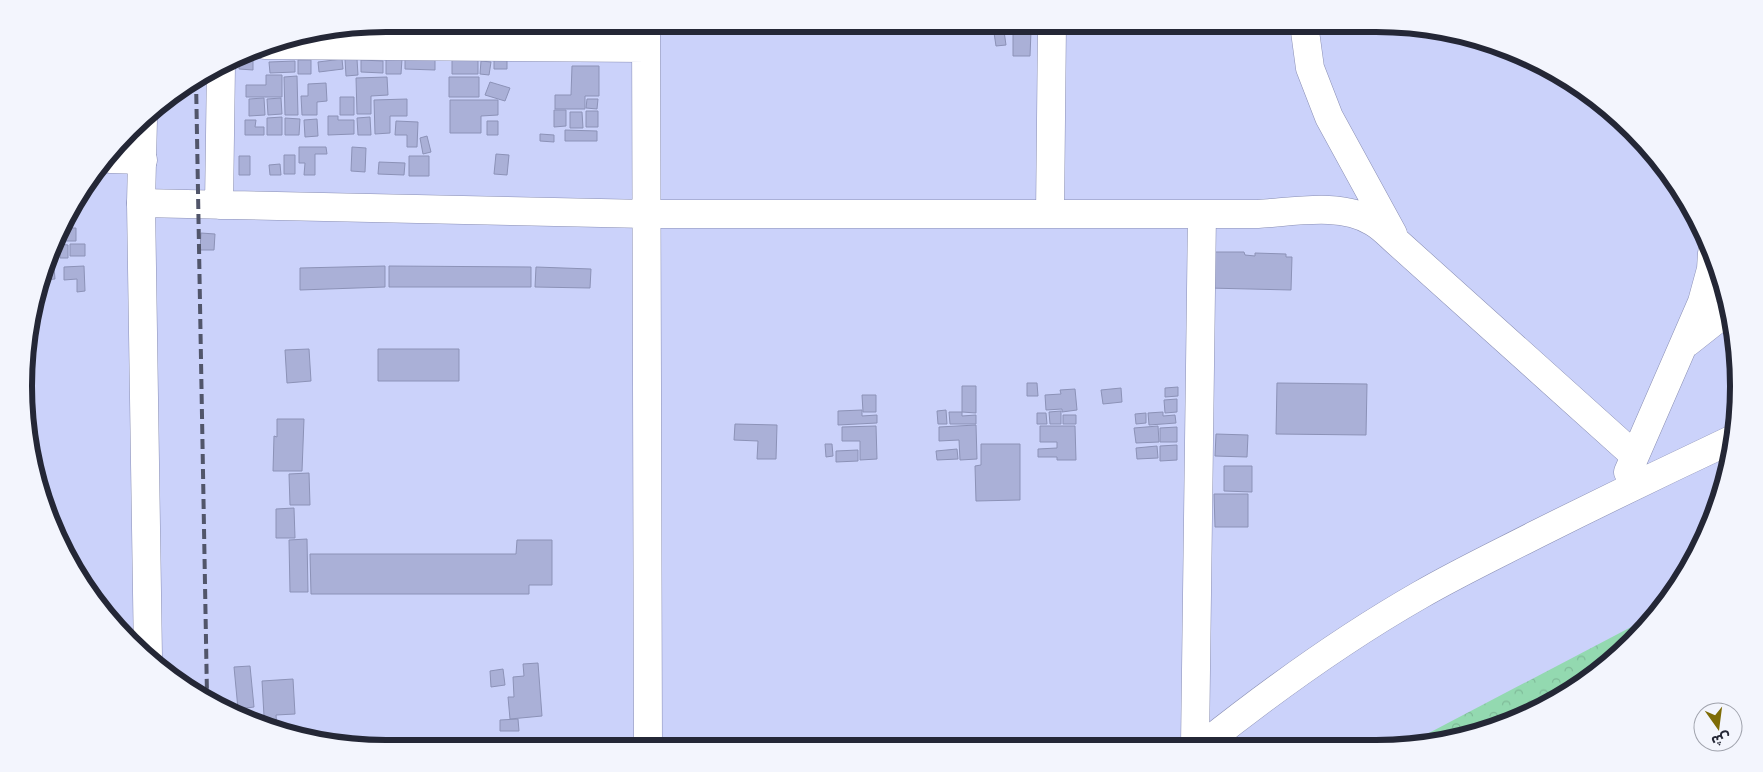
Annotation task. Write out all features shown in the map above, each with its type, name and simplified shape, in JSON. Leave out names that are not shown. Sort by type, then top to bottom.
[{"type":"street","points":[[1050,214],[1052,32]]},
{"type":"street","points":[[1305,32],[1310,68],[1329,117],[1397,242]]},
{"type":"street","points":[[298,44],[646,36],[648,740]]},
{"type":"street","points":[[218,205],[221,74]]},
{"type":"street","points":[[143,129],[141,203],[148,647]]},
{"type":"street","points":[[115,159],[143,160]]},
{"type":"street","points":[[141,203],[647,214],[1258,214],[1310,210],[1347,211],[1372,221],[1397,242],[1635,456]]},
{"type":"street","points":[[1195,740],[1202,214]]},
{"type":"street","points":[[1620,492],[1702,302],[1711,269]]},
{"type":"street","points":[[1684,346],[1723,314]]},
{"type":"street","points":[[1210,740],[1257,702],[1303,670],[1420,595],[1620,492],[1726,442]]},
{"type":"green space","points":[[1640,622],[1610,652],[1554,692],[1512,713],[1491,721],[1446,733],[1423,736]]},
{"type":"building","points":[[994,32],[1004,32],[1006,45],[996,46]]},
{"type":"building","points":[[1013,32],[1031,32],[1030,56],[1013,56]]},
{"type":"building","points":[[342,59],[343,69],[319,72],[318,62]]},
{"type":"building","points":[[345,59],[357,59],[358,75],[346,76]]},
{"type":"building","points":[[386,59],[402,59],[401,74],[386,74]]},
{"type":"building","points":[[405,59],[435,60],[435,70],[405,69]]},
{"type":"building","points":[[253,60],[253,70],[239,69],[240,64]]},
{"type":"building","points":[[298,60],[311,60],[311,74],[298,74]]},
{"type":"building","points":[[361,60],[383,61],[383,73],[361,72]]},
{"type":"building","points":[[452,60],[478,60],[478,74],[452,74]]},
{"type":"building","points":[[494,60],[507,60],[507,69],[494,69]]},
{"type":"building","points":[[295,61],[295,72],[270,73],[269,62]]},
{"type":"building","points":[[481,61],[491,62],[489,75],[480,74]]},
{"type":"building","points":[[572,66],[599,66],[599,96],[585,96],[585,109],[555,109],[555,95],[571,95]]},
{"type":"building","points":[[266,75],[282,75],[282,97],[246,97],[246,85],[266,85]]},
{"type":"building","points":[[297,76],[298,115],[285,115],[284,77]]},
{"type":"building","points":[[387,77],[388,95],[371,96],[371,114],[357,114],[356,78]]},
{"type":"building","points":[[449,77],[479,77],[479,97],[449,97]]},
{"type":"building","points":[[490,82],[510,88],[505,101],[485,95]]},
{"type":"building","points":[[326,83],[327,101],[317,102],[317,115],[302,115],[301,96],[308,96],[308,84]]},
{"type":"building","points":[[340,97],[354,97],[354,115],[340,115]]},
{"type":"building","points":[[264,98],[265,115],[249,116],[249,99]]},
{"type":"building","points":[[281,98],[282,114],[268,115],[267,99]]},
{"type":"building","points":[[407,99],[407,116],[390,116],[390,133],[375,134],[374,100]]},
{"type":"building","points":[[587,99],[598,99],[597,109],[586,108]]},
{"type":"building","points":[[450,100],[498,100],[498,115],[481,116],[481,133],[450,133]]},
{"type":"building","points":[[554,110],[566,110],[566,126],[554,127]]},
{"type":"building","points":[[586,111],[598,111],[598,127],[586,127]]},
{"type":"building","points":[[570,112],[582,112],[583,128],[570,128]]},
{"type":"building","points":[[328,116],[338,116],[338,120],[354,120],[354,134],[328,135]]},
{"type":"building","points":[[282,117],[282,135],[267,135],[267,118]]},
{"type":"building","points":[[370,117],[371,135],[358,135],[357,118]]},
{"type":"building","points":[[285,118],[300,119],[299,135],[285,135]]},
{"type":"building","points":[[317,119],[318,136],[305,137],[304,120]]},
{"type":"building","points":[[245,120],[256,120],[255,127],[264,127],[264,135],[245,135]]},
{"type":"building","points":[[396,121],[418,122],[417,147],[407,147],[407,135],[395,135]]},
{"type":"building","points":[[487,121],[498,121],[498,135],[487,135]]},
{"type":"building","points":[[565,130],[597,131],[597,141],[565,141]]},
{"type":"building","points":[[540,134],[554,135],[554,142],[540,141]]},
{"type":"building","points":[[427,136],[431,152],[423,154],[420,138]]},
{"type":"building","points":[[299,147],[326,147],[327,154],[315,154],[315,175],[304,175],[305,163],[299,163]]},
{"type":"building","points":[[352,147],[366,148],[365,172],[351,171]]},
{"type":"building","points":[[496,154],[509,155],[507,175],[494,174]]},
{"type":"building","points":[[284,155],[295,155],[295,174],[284,174]]},
{"type":"building","points":[[239,156],[250,156],[250,175],[239,175]]},
{"type":"building","points":[[409,156],[429,156],[429,176],[409,176]]},
{"type":"building","points":[[379,162],[405,163],[404,175],[378,174]]},
{"type":"building","points":[[280,164],[281,175],[270,175],[269,165]]},
{"type":"building","points":[[70,228],[76,228],[76,241],[64,241]]},
{"type":"building","points":[[201,233],[215,234],[214,250],[200,250]]},
{"type":"building","points":[[62,244],[68,245],[68,258],[60,258]]},
{"type":"building","points":[[70,244],[85,244],[85,256],[70,256]]},
{"type":"building","points":[[1209,252],[1244,252],[1245,255],[1255,256],[1255,253],[1286,254],[1286,257],[1292,257],[1291,290],[1208,288]]},
{"type":"building","points":[[84,266],[85,291],[77,292],[77,279],[64,280],[64,267]]},
{"type":"building","points":[[385,266],[385,287],[300,290],[300,268]]},
{"type":"building","points":[[389,266],[531,267],[531,287],[389,287]]},
{"type":"building","points":[[53,267],[55,279],[49,280],[51,272]]},
{"type":"building","points":[[536,267],[591,269],[590,288],[535,287]]},
{"type":"building","points":[[309,349],[311,381],[287,383],[285,350]]},
{"type":"building","points":[[378,349],[459,349],[459,381],[378,381]]},
{"type":"building","points":[[1027,383],[1037,383],[1038,396],[1027,396]]},
{"type":"building","points":[[1277,383],[1367,384],[1366,435],[1276,434]]},
{"type":"building","points":[[962,386],[976,386],[976,413],[962,412]]},
{"type":"building","points":[[1178,387],[1178,396],[1165,397],[1165,388]]},
{"type":"building","points":[[1121,388],[1122,402],[1103,404],[1101,390]]},
{"type":"building","points":[[1075,389],[1077,410],[1062,412],[1062,409],[1046,410],[1045,395],[1061,394],[1060,390]]},
{"type":"building","points":[[862,395],[876,395],[876,412],[863,412]]},
{"type":"building","points":[[1177,399],[1177,412],[1165,413],[1164,400]]},
{"type":"building","points":[[862,410],[862,416],[877,415],[877,423],[838,425],[838,411]]},
{"type":"building","points":[[946,410],[947,424],[938,424],[937,411]]},
{"type":"building","points":[[1061,411],[1061,424],[1050,424],[1049,412]]},
{"type":"building","points":[[949,412],[962,412],[962,416],[976,415],[976,424],[950,424]]},
{"type":"building","points":[[1163,412],[1163,416],[1175,415],[1176,423],[1149,425],[1148,413]]},
{"type":"building","points":[[1037,413],[1046,413],[1047,424],[1037,424]]},
{"type":"building","points":[[1146,413],[1146,423],[1136,424],[1135,414]]},
{"type":"building","points":[[1063,415],[1076,415],[1076,424],[1063,424]]},
{"type":"building","points":[[277,419],[304,419],[302,471],[273,471],[274,436],[277,437]]},
{"type":"building","points":[[735,424],[777,425],[776,459],[757,459],[758,441],[734,440]]},
{"type":"building","points":[[976,425],[977,459],[960,460],[959,440],[939,441],[939,427]]},
{"type":"building","points":[[876,426],[877,459],[860,460],[860,441],[842,441],[842,427]]},
{"type":"building","points":[[1040,426],[1075,426],[1076,460],[1038,457],[1038,449],[1057,448],[1057,442],[1040,442]]},
{"type":"building","points":[[1158,426],[1159,442],[1136,443],[1134,428]]},
{"type":"building","points":[[1177,427],[1177,442],[1160,442],[1160,428]]},
{"type":"building","points":[[1216,434],[1248,435],[1247,457],[1215,456]]},
{"type":"building","points":[[825,444],[832,444],[833,456],[826,457]]},
{"type":"building","points":[[981,444],[1020,444],[1020,500],[976,501],[975,466],[981,465]]},
{"type":"building","points":[[1177,445],[1177,460],[1160,461],[1160,446]]},
{"type":"building","points":[[1157,446],[1158,458],[1137,459],[1136,448]]},
{"type":"building","points":[[957,449],[958,459],[937,460],[936,451]]},
{"type":"building","points":[[858,450],[858,461],[836,462],[836,451]]},
{"type":"building","points":[[1224,466],[1252,466],[1252,492],[1224,491]]},
{"type":"building","points":[[309,473],[310,505],[290,505],[289,474]]},
{"type":"building","points":[[1214,494],[1248,494],[1248,527],[1215,527]]},
{"type":"building","points":[[294,508],[295,538],[276,538],[276,509]]},
{"type":"building","points":[[307,539],[308,592],[290,592],[289,540]]},
{"type":"building","points":[[517,540],[552,540],[552,585],[529,585],[529,594],[311,594],[310,554],[516,554]]},
{"type":"building","points":[[538,663],[542,716],[510,719],[508,697],[514,697],[513,677],[524,676],[523,664]]},
{"type":"building","points":[[250,666],[254,707],[242,709],[238,707],[234,667]]},
{"type":"building","points":[[503,669],[505,685],[491,687],[490,671]]},
{"type":"building","points":[[293,679],[295,714],[276,715],[277,722],[260,716],[264,716],[262,681]]},
{"type":"building","points":[[518,719],[519,731],[500,731],[500,720]]},
{"type":"railway","points":[[196,88],[207,691]]}]
